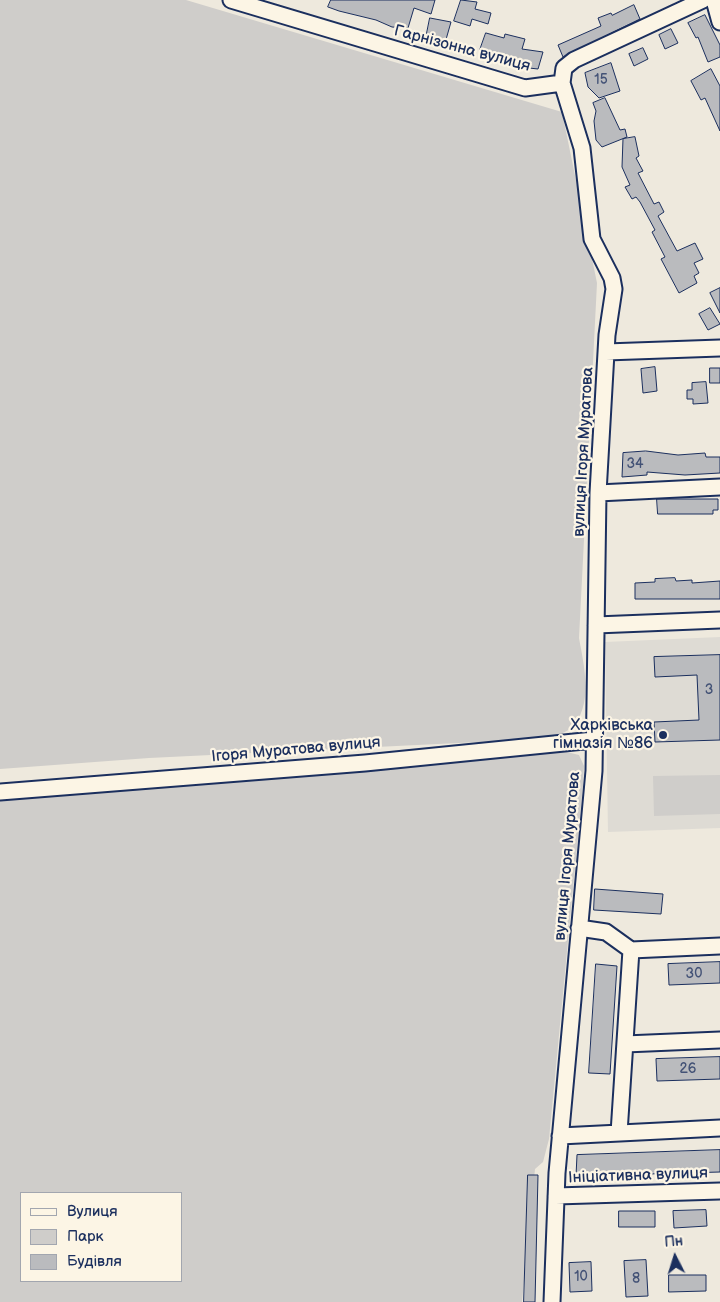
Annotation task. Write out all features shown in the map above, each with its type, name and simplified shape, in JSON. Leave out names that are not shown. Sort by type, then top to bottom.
[{"type":"street","name":"Гарнізонна вулиця","points":[[231,0],[525,88],[562,83]]},
{"type":"street","points":[[703,0],[574,60],[564,68],[562,83],[582,148],[592,239],[613,284],[614,301],[606,352],[720,348]]},
{"type":"street","points":[[714,0],[720,22]]},
{"type":"street","name":"вулиця Ігоря Муратова","points":[[552,1302],[560,1136],[594,771],[598,492],[606,352]]},
{"type":"street","points":[[598,492],[720,486]]},
{"type":"street","points":[[596,625],[720,620]]},
{"type":"street","name":"Ігоря Муратова вулиця","points":[[0,792],[365,763],[594,740]]},
{"type":"street","points":[[579,928],[606,932],[631,950],[720,946]]},
{"type":"street","points":[[619,1133],[631,950]]},
{"type":"street","points":[[625,1044],[720,1040]]},
{"type":"street","points":[[560,1136],[720,1128]]},
{"type":"street","name":"Ініціативна вулиця","points":[[556,1196],[720,1191]]},
{"type":"shaded area","name":"Харківська гімназія №86","points":[[720,637],[720,828],[608,832],[605,642]]},
{"type":"green space","points":[[0,0],[186,0],[562,112],[597,283],[579,638],[586,685],[583,709],[571,728],[561,734],[541,739],[149,758],[0,769]]},
{"type":"green space","points":[[559,750],[579,755],[584,766],[583,785],[549,1139],[543,1162],[535,1169],[522,1302],[0,1302],[0,795]]},
{"type":"green space","points":[[720,775],[720,814],[654,816],[653,776]]},
{"type":"building","points":[[331,0],[435,0],[431,14],[414,8],[408,28],[392,27],[376,20],[328,7]]},
{"type":"building","points":[[461,0],[477,2],[475,9],[491,13],[488,24],[472,19],[470,26],[454,21]]},
{"type":"building","points":[[634,5],[640,19],[563,57],[558,45],[601,26],[598,18],[611,13],[612,15]]},
{"type":"building","points":[[705,15],[720,45],[720,57],[708,62],[698,37],[696,38],[688,23]]},
{"type":"building","points":[[430,18],[451,22],[445,43],[426,38]]},
{"type":"building","points":[[671,29],[678,43],[665,49],[659,35]]},
{"type":"building","points":[[486,33],[504,38],[505,34],[525,39],[522,49],[543,52],[538,69],[520,67],[480,50]]},
{"type":"building","points":[[643,48],[648,59],[634,66],[629,54]]},
{"type":"building","points":[[611,63],[620,91],[599,98],[588,87],[585,73]]},
{"type":"building","points":[[711,69],[720,86],[720,131],[705,98],[701,100],[691,81]]},
{"type":"building","points":[[605,98],[620,130],[625,129],[627,137],[602,147],[596,140],[594,121],[596,111],[593,103]]},
{"type":"building","points":[[635,137],[639,156],[636,158],[643,171],[638,173],[654,204],[659,202],[664,212],[658,216],[677,251],[695,243],[703,259],[694,263],[699,273],[694,276],[697,283],[679,293],[661,259],[665,257],[652,232],[655,230],[640,202],[636,197],[632,199],[625,187],[630,185],[622,167],[623,139]]},
{"type":"building","points":[[720,288],[720,313],[710,293]]},
{"type":"building","points":[[710,308],[720,324],[708,330],[699,314]]},
{"type":"building","points":[[655,367],[657,391],[643,393],[641,369]]},
{"type":"building","points":[[710,368],[720,368],[720,383],[710,383]]},
{"type":"building","points":[[706,382],[708,403],[693,404],[693,399],[687,399],[687,390],[692,390],[692,383]]},
{"type":"building","points":[[646,451],[678,455],[705,453],[706,457],[720,457],[720,473],[685,475],[647,472],[647,475],[622,477],[623,453]]},
{"type":"building","points":[[657,499],[718,499],[718,510],[713,510],[713,514],[658,514]]},
{"type":"building","points":[[675,578],[676,581],[692,580],[692,583],[720,581],[720,599],[635,599],[635,583]]},
{"type":"building","points":[[720,655],[720,740],[655,742],[654,722],[699,720],[697,675],[655,677],[654,657]]},
{"type":"building","points":[[595,889],[663,894],[661,914],[594,910]]},
{"type":"building","points":[[720,962],[720,983],[669,985],[668,964]]},
{"type":"building","points":[[596,964],[617,966],[610,1074],[589,1073]]},
{"type":"building","points":[[720,1057],[720,1079],[657,1081],[656,1059]]},
{"type":"building","points":[[720,1150],[720,1172],[576,1176],[577,1155]]},
{"type":"building","points":[[528,1175],[538,1175],[535,1302],[524,1302]]},
{"type":"building","points":[[706,1210],[707,1226],[674,1228],[673,1211]]},
{"type":"building","points":[[619,1211],[655,1211],[655,1227],[619,1227]]},
{"type":"building","points":[[646,1260],[648,1296],[626,1297],[624,1261]]},
{"type":"building","points":[[591,1262],[592,1291],[570,1292],[569,1263]]},
{"type":"building","points":[[669,1275],[706,1275],[706,1291],[669,1292]]},
{"type":"place","name":"Харківська гімназія №86","points":[[663,735]]}]
